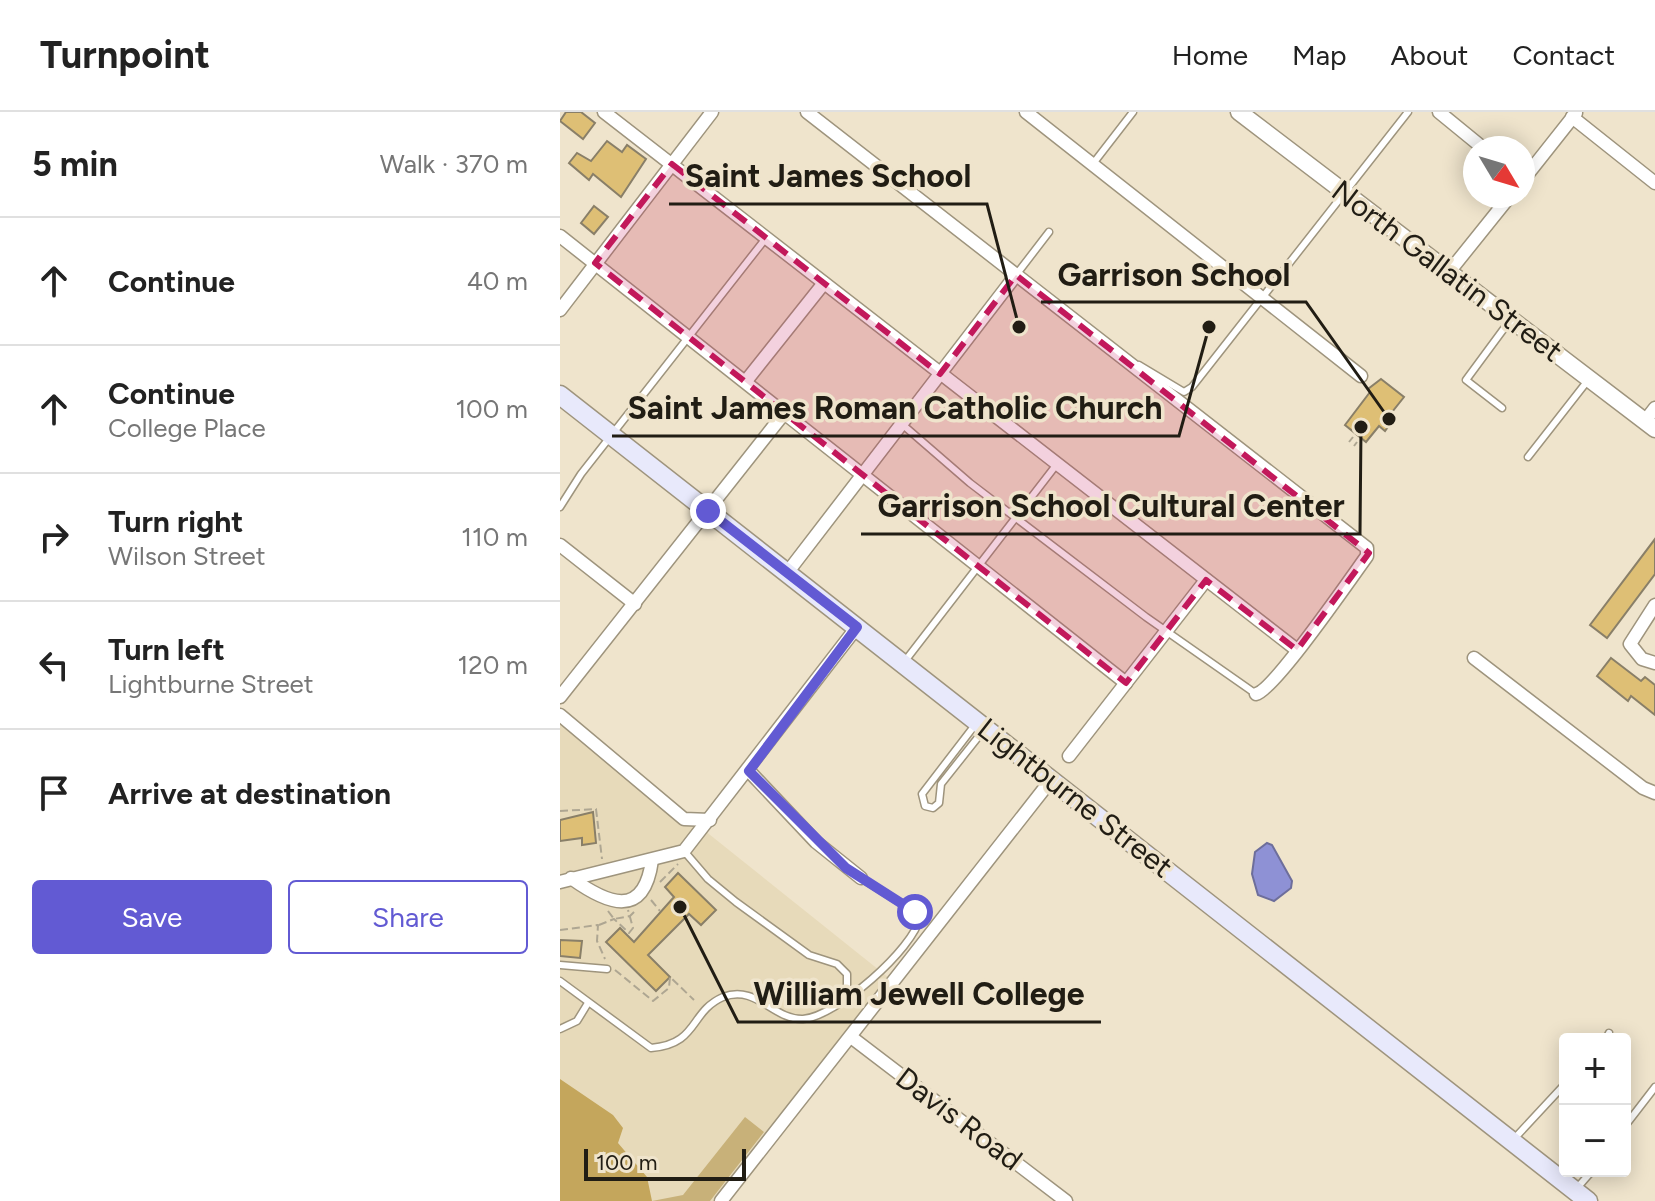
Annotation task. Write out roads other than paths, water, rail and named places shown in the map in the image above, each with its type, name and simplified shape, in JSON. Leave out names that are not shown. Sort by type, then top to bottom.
[{"type":"main road","name":"Lightburne Street","points":[[560,395],[1582,1196]]},
{"type":"street","points":[[604,112],[1297,650]]},
{"type":"street","points":[[560,310],[712,112]]},
{"type":"street","points":[[807,112],[1369,550],[1271,685],[1256,694]]},
{"type":"street","points":[[1026,112],[1361,376]]},
{"type":"street","name":"North Gallatin Street","points":[[1239,112],[1589,379],[1652,419]]},
{"type":"street","points":[[1439,112],[1468,136]]},
{"type":"street","points":[[1535,165],[1574,115],[1655,183]]},
{"type":"street","points":[[1449,272],[1500,208]]},
{"type":"street","points":[[560,236],[1126,683]]},
{"type":"street","points":[[787,573],[1016,275]]},
{"type":"street","points":[[746,381],[824,283]]},
{"type":"street","points":[[562,689],[635,604],[785,412]]},
{"type":"street","points":[[560,545],[635,604]]},
{"type":"street","points":[[1069,756],[1206,580]]},
{"type":"street","points":[[1655,605],[1630,644],[1642,659],[1655,663]]},
{"type":"street","points":[[565,880],[652,860],[684,858],[857,627]]},
{"type":"street","points":[[1474,658],[1643,788],[1655,793]]},
{"type":"street","points":[[560,715],[684,819],[710,820]]},
{"type":"street","points":[[749,771],[816,842],[861,878]]},
{"type":"street","points":[[721,1201],[1051,780]]},
{"type":"street","points":[[565,880],[601,899],[626,900],[638,893],[649,879],[652,860]]},
{"type":"street","name":"Davis Road","points":[[851,1037],[1066,1201]]},
{"type":"lane","points":[[1092,165],[1133,112]]},
{"type":"lane","points":[[1124,359],[1146,367],[1184,392],[1192,387],[1408,112]]},
{"type":"lane","points":[[1016,275],[1049,232]]},
{"type":"lane","points":[[560,507],[688,335],[766,238]]},
{"type":"lane","points":[[1502,408],[1466,380],[1511,319]]},
{"type":"lane","points":[[1528,457],[1589,379]]},
{"type":"lane","points":[[902,425],[970,483],[1256,694]]},
{"type":"lane","points":[[903,664],[1057,464]]},
{"type":"lane","points":[[982,725],[941,784],[939,803],[933,808],[925,806],[922,794],[982,725]]},
{"type":"lane","points":[[684,858],[736,902],[809,955],[837,964],[847,974],[847,996]]},
{"type":"lane","points":[[560,981],[651,1048],[682,1040],[709,1007],[721,998],[736,994],[752,996],[783,1014],[802,1019],[822,1013],[876,976],[900,952],[920,917],[861,878]]},
{"type":"lane","points":[[560,965],[607,969]]},
{"type":"lane","points":[[560,1029],[577,1021],[588,1003]]},
{"type":"lane","points":[[1631,1118],[1655,1087]]},
{"type":"lane","points":[[1511,1143],[1559,1088]]},
{"type":"lane","points":[[1582,1196],[1590,1177]]},
{"type":"water","points":[[1267,843],[1272,845],[1292,881],[1291,888],[1274,901],[1258,895],[1252,874],[1255,852]]},
{"type":"place","name":"Saint James School","points":[[1019,327]]},
{"type":"place","name":"Saint James Roman Catholic Church","points":[[1209,327]]},
{"type":"place","name":"Garrison School","points":[[1389,419]]},
{"type":"place","name":"Garrison School Cultural Center","points":[[1361,427]]},
{"type":"place","name":"William Jewell College","points":[[680,907]]}]
